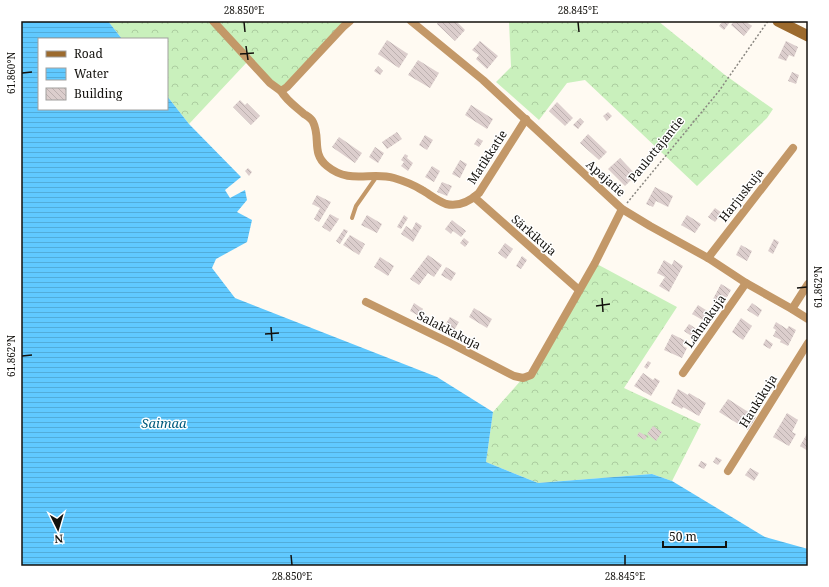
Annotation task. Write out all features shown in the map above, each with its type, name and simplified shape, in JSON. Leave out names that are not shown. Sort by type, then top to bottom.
[{"type":"street","name":"Matikkatie","points":[[213,21],[270,83],[284,89],[284,97],[312,120],[316,129],[317,150],[320,157],[326,165],[343,175],[353,177],[393,177],[420,188],[446,204],[457,204],[468,201],[479,193],[526,119]]},
{"type":"street","points":[[284,89],[342,27],[350,21]]},
{"type":"street","name":"Apajatie","points":[[411,21],[483,80],[622,209],[708,258],[746,283],[808,319]]},
{"type":"street","points":[[778,21],[808,36]]},
{"type":"street","name":"Harjuskuja","points":[[708,258],[793,148]]},
{"type":"street","name":"Särkikuja","points":[[474,197],[579,290]]},
{"type":"street","points":[[579,290],[595,263],[622,209]]},
{"type":"street","name":"Lahnakuja","points":[[683,373],[746,283]]},
{"type":"street","points":[[792,309],[808,284]]},
{"type":"street","name":"Salakkakuja","points":[[366,302],[514,376],[523,378],[531,375],[579,290]]},
{"type":"street","name":"Haukikuja","points":[[728,471],[808,343]]},
{"type":"lane","points":[[352,218],[356,206],[378,176]]},
{"type":"path","name":"Paulottajantie","points":[[622,209],[719,91],[768,21]]},
{"type":"green space","points":[[108,21],[350,21],[281,91],[248,61],[189,124],[168,97],[168,38],[121,38]]},
{"type":"green space","points":[[509,21],[658,21],[725,75],[773,109],[767,118],[697,186],[585,80],[567,83],[539,120],[496,82],[511,67]]},
{"type":"green space","points":[[595,263],[677,307],[624,388],[701,424],[672,481],[652,474],[538,483],[486,462],[493,412],[523,378],[531,375]]},
{"type":"water","name":"Saimaa","points":[[21,21],[108,21],[121,38],[38,38],[38,110],[168,110],[168,97],[189,124],[241,177],[225,190],[230,198],[245,190],[247,200],[237,212],[252,220],[247,242],[216,259],[212,268],[235,298],[437,377],[493,412],[486,462],[538,483],[652,474],[672,481],[765,537],[808,549],[808,566],[21,566]]},
{"type":"building","points":[[439,21],[456,21],[465,30],[455,41],[437,24]]},
{"type":"building","points":[[723,21],[730,22],[724,30],[719,26]]},
{"type":"building","points":[[734,21],[745,21],[752,26],[744,36],[731,25]]},
{"type":"building","points":[[387,40],[408,54],[399,68],[378,54]]},
{"type":"building","points":[[480,41],[498,56],[487,69],[476,59],[479,55],[472,50]]},
{"type":"building","points":[[786,41],[798,47],[794,57],[789,55],[786,61],[778,58]]},
{"type":"building","points":[[418,60],[439,73],[430,88],[408,75]]},
{"type":"building","points":[[378,66],[383,71],[380,75],[374,71]]},
{"type":"building","points":[[792,72],[799,75],[796,84],[788,81]]},
{"type":"building","points":[[240,100],[245,105],[247,103],[260,116],[251,125],[233,107]]},
{"type":"building","points":[[557,102],[573,118],[565,126],[549,111]]},
{"type":"building","points":[[471,105],[493,119],[487,129],[465,115]]},
{"type":"building","points":[[608,112],[612,116],[607,121],[603,116]]},
{"type":"building","points":[[580,118],[584,122],[578,129],[573,125]]},
{"type":"building","points":[[397,132],[402,139],[387,149],[382,142]]},
{"type":"building","points":[[588,134],[607,152],[599,160],[580,143]]},
{"type":"building","points":[[425,135],[433,140],[427,150],[419,145]]},
{"type":"building","points":[[339,137],[362,153],[355,163],[332,147]]},
{"type":"building","points":[[478,138],[483,141],[479,147],[474,144]]},
{"type":"building","points":[[375,147],[384,153],[378,163],[369,157]]},
{"type":"building","points":[[405,154],[413,163],[408,171],[401,166],[404,162],[401,160]]},
{"type":"building","points":[[620,158],[636,175],[625,186],[608,169]]},
{"type":"building","points":[[460,160],[467,164],[460,178],[452,174]]},
{"type":"building","points":[[646,161],[650,164],[645,170],[641,166]]},
{"type":"building","points":[[432,166],[440,171],[434,182],[425,177]]},
{"type":"building","points":[[248,168],[252,172],[249,176],[245,171]]},
{"type":"building","points":[[442,182],[452,186],[447,196],[437,192]]},
{"type":"building","points":[[655,187],[673,196],[668,207],[656,201],[653,207],[646,204]]},
{"type":"building","points":[[317,195],[331,202],[319,222],[314,219],[320,208],[312,204]]},
{"type":"building","points":[[715,208],[722,213],[715,222],[708,217]]},
{"type":"building","points":[[330,214],[339,219],[330,232],[322,227]]},
{"type":"building","points":[[367,215],[382,224],[377,233],[361,225]]},
{"type":"building","points":[[404,215],[408,218],[401,229],[397,227]]},
{"type":"building","points":[[687,215],[701,224],[695,233],[681,225]]},
{"type":"building","points":[[452,220],[466,231],[461,237],[453,231],[451,234],[445,229]]},
{"type":"building","points":[[416,222],[422,226],[413,242],[401,234],[406,226],[412,230]]},
{"type":"building","points":[[344,229],[348,231],[340,244],[336,241]]},
{"type":"building","points":[[350,235],[365,244],[359,255],[343,245]]},
{"type":"building","points":[[464,238],[469,242],[465,247],[460,243]]},
{"type":"building","points":[[774,239],[779,242],[773,254],[768,251]]},
{"type":"building","points":[[505,243],[513,249],[506,259],[498,253]]},
{"type":"building","points":[[741,245],[752,251],[747,261],[736,255]]},
{"type":"building","points":[[428,255],[442,265],[434,277],[428,273],[419,285],[410,279]]},
{"type":"building","points":[[522,256],[527,260],[521,269],[516,266]]},
{"type":"building","points":[[380,257],[394,266],[388,276],[374,267]]},
{"type":"building","points":[[664,260],[672,265],[674,260],[683,266],[669,292],[659,286],[665,277],[657,273]]},
{"type":"building","points":[[446,267],[456,273],[451,281],[441,275]]},
{"type":"building","points":[[721,284],[731,290],[723,304],[713,299]]},
{"type":"building","points":[[414,303],[423,309],[419,316],[410,311]]},
{"type":"building","points":[[752,303],[762,310],[758,317],[747,310]]},
{"type":"building","points":[[698,305],[712,314],[706,322],[692,314]]},
{"type":"building","points":[[474,308],[492,319],[487,328],[469,317]]},
{"type":"building","points":[[450,317],[459,322],[453,332],[444,327]]},
{"type":"building","points":[[741,318],[752,326],[743,340],[732,332]]},
{"type":"building","points":[[776,322],[787,329],[789,326],[796,330],[788,346],[773,336],[776,330],[773,328]]},
{"type":"building","points":[[689,324],[701,332],[696,339],[684,331]]},
{"type":"building","points":[[672,334],[686,341],[683,346],[687,348],[682,358],[664,350]]},
{"type":"building","points":[[766,339],[773,344],[770,349],[763,345]]},
{"type":"building","points":[[648,361],[651,363],[647,369],[644,367]]},
{"type":"building","points":[[643,373],[653,380],[655,378],[660,381],[651,396],[634,386]]},
{"type":"building","points":[[678,389],[688,395],[689,393],[706,403],[699,416],[683,407],[682,409],[671,403]]},
{"type":"building","points":[[728,399],[756,417],[748,430],[719,412]]},
{"type":"building","points":[[787,413],[798,420],[792,432],[796,434],[789,446],[773,437]]},
{"type":"building","points":[[653,426],[662,432],[656,441],[647,434]]},
{"type":"building","points":[[639,432],[647,436],[645,440],[637,436]]},
{"type":"building","points":[[808,432],[808,451],[800,446]]},
{"type":"building","points":[[716,457],[722,460],[718,465],[713,462]]},
{"type":"building","points":[[701,461],[707,464],[704,469],[698,466]]},
{"type":"building","points":[[750,468],[759,473],[754,481],[745,475]]}]
